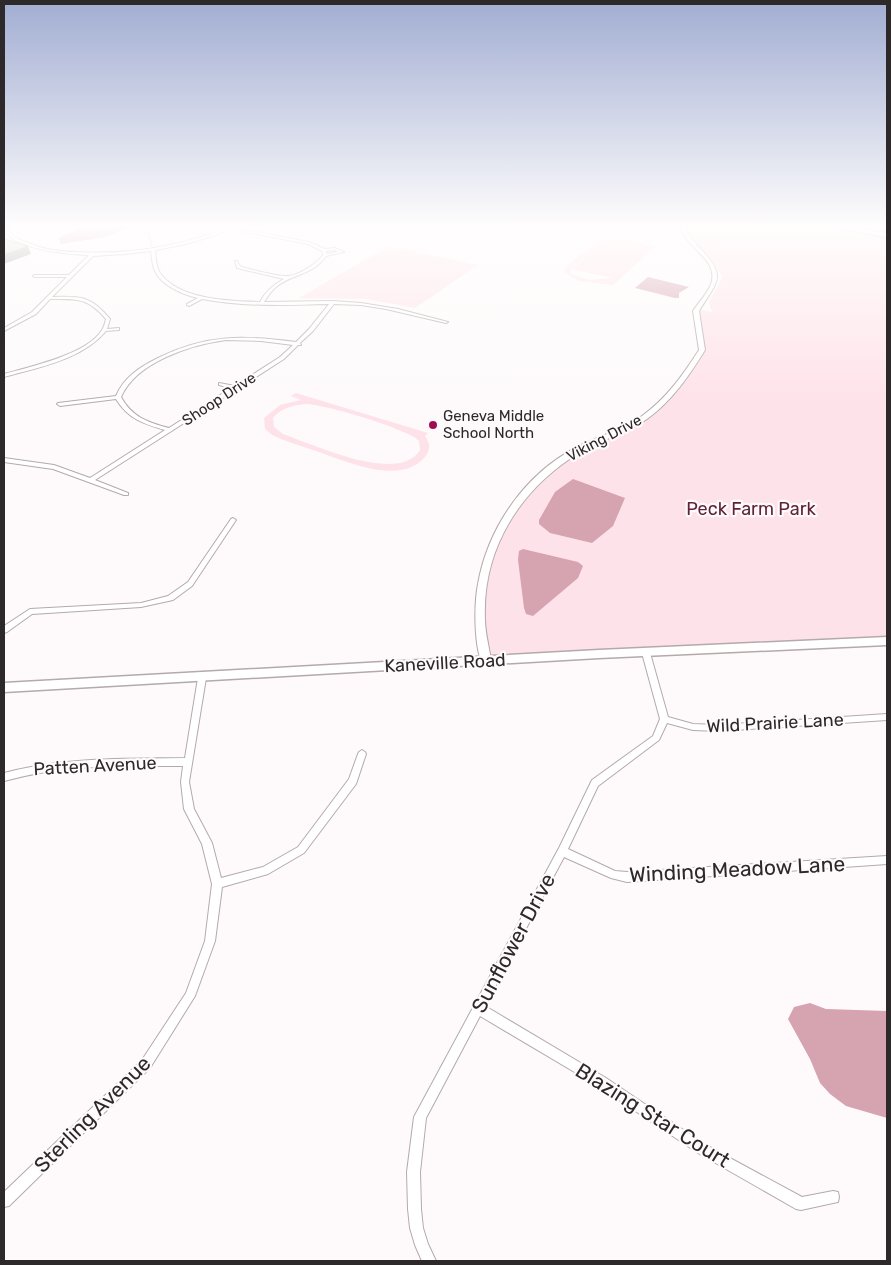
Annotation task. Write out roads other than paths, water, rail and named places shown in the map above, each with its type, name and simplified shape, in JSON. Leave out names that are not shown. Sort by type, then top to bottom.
[{"type":"main road","name":"Kaneville Road","points":[[4,688],[486,660],[887,641]]},
{"type":"street","points":[[4,330],[34,313],[62,285]]},
{"type":"street","points":[[168,285],[182,292],[231,302],[333,302],[386,307],[446,322]]},
{"type":"street","points":[[260,303],[266,292],[273,285]]},
{"type":"street","name":"Viking Drive","points":[[486,660],[480,618],[482,582],[492,549],[508,514],[534,482],[548,470],[579,450],[634,425],[664,402],[677,388],[702,350],[696,312],[714,285]]},
{"type":"street","points":[[189,305],[202,297]]},
{"type":"street","points":[[4,375],[52,362],[77,352],[98,339],[106,330],[108,319],[96,304],[87,300],[49,298]]},
{"type":"street","name":"Shoop Drive","points":[[91,480],[236,388],[299,344],[333,302]]},
{"type":"street","points":[[13,326],[23,327]]},
{"type":"street","points":[[106,330],[117,329]]},
{"type":"street","points":[[170,430],[136,419],[124,410],[118,397],[122,385],[136,371],[169,353],[193,344],[218,339],[247,337],[299,344]]},
{"type":"street","points":[[221,384],[236,388]]},
{"type":"street","points":[[60,404],[118,397]]},
{"type":"street","points":[[4,460],[54,468],[126,494]]},
{"type":"street","points":[[4,630],[30,612],[141,605],[170,598],[190,584],[233,520]]},
{"type":"street","points":[[646,653],[664,719]]},
{"type":"street","name":"Sterling Avenue","points":[[4,1201],[146,1064],[190,996],[210,941],[217,884],[208,843],[190,809],[185,782],[202,678]]},
{"type":"street","name":"Wild Prairie Lane","points":[[664,719],[693,727],[720,728],[887,717]]},
{"type":"street","name":"Sunflower Drive","points":[[429,1261],[414,1212],[412,1164],[420,1117],[562,851],[595,783],[656,738],[664,719]]},
{"type":"street","points":[[217,884],[265,872],[301,850],[353,781],[362,754]]},
{"type":"street","name":"Patten Avenue","points":[[4,776],[23,771],[88,763],[187,762]]},
{"type":"street","name":"Winding Meadow Lane","points":[[562,851],[614,875],[628,877],[887,860]]},
{"type":"street","name":"Blazing Star Court","points":[[478,1008],[602,1082],[702,1149],[801,1204],[833,1197]]},
{"type":"place","name":"Geneva Middle School North","points":[[433,425]]},
{"type":"park label","name":"Peck Farm Park","points":[[751,509]]}]
